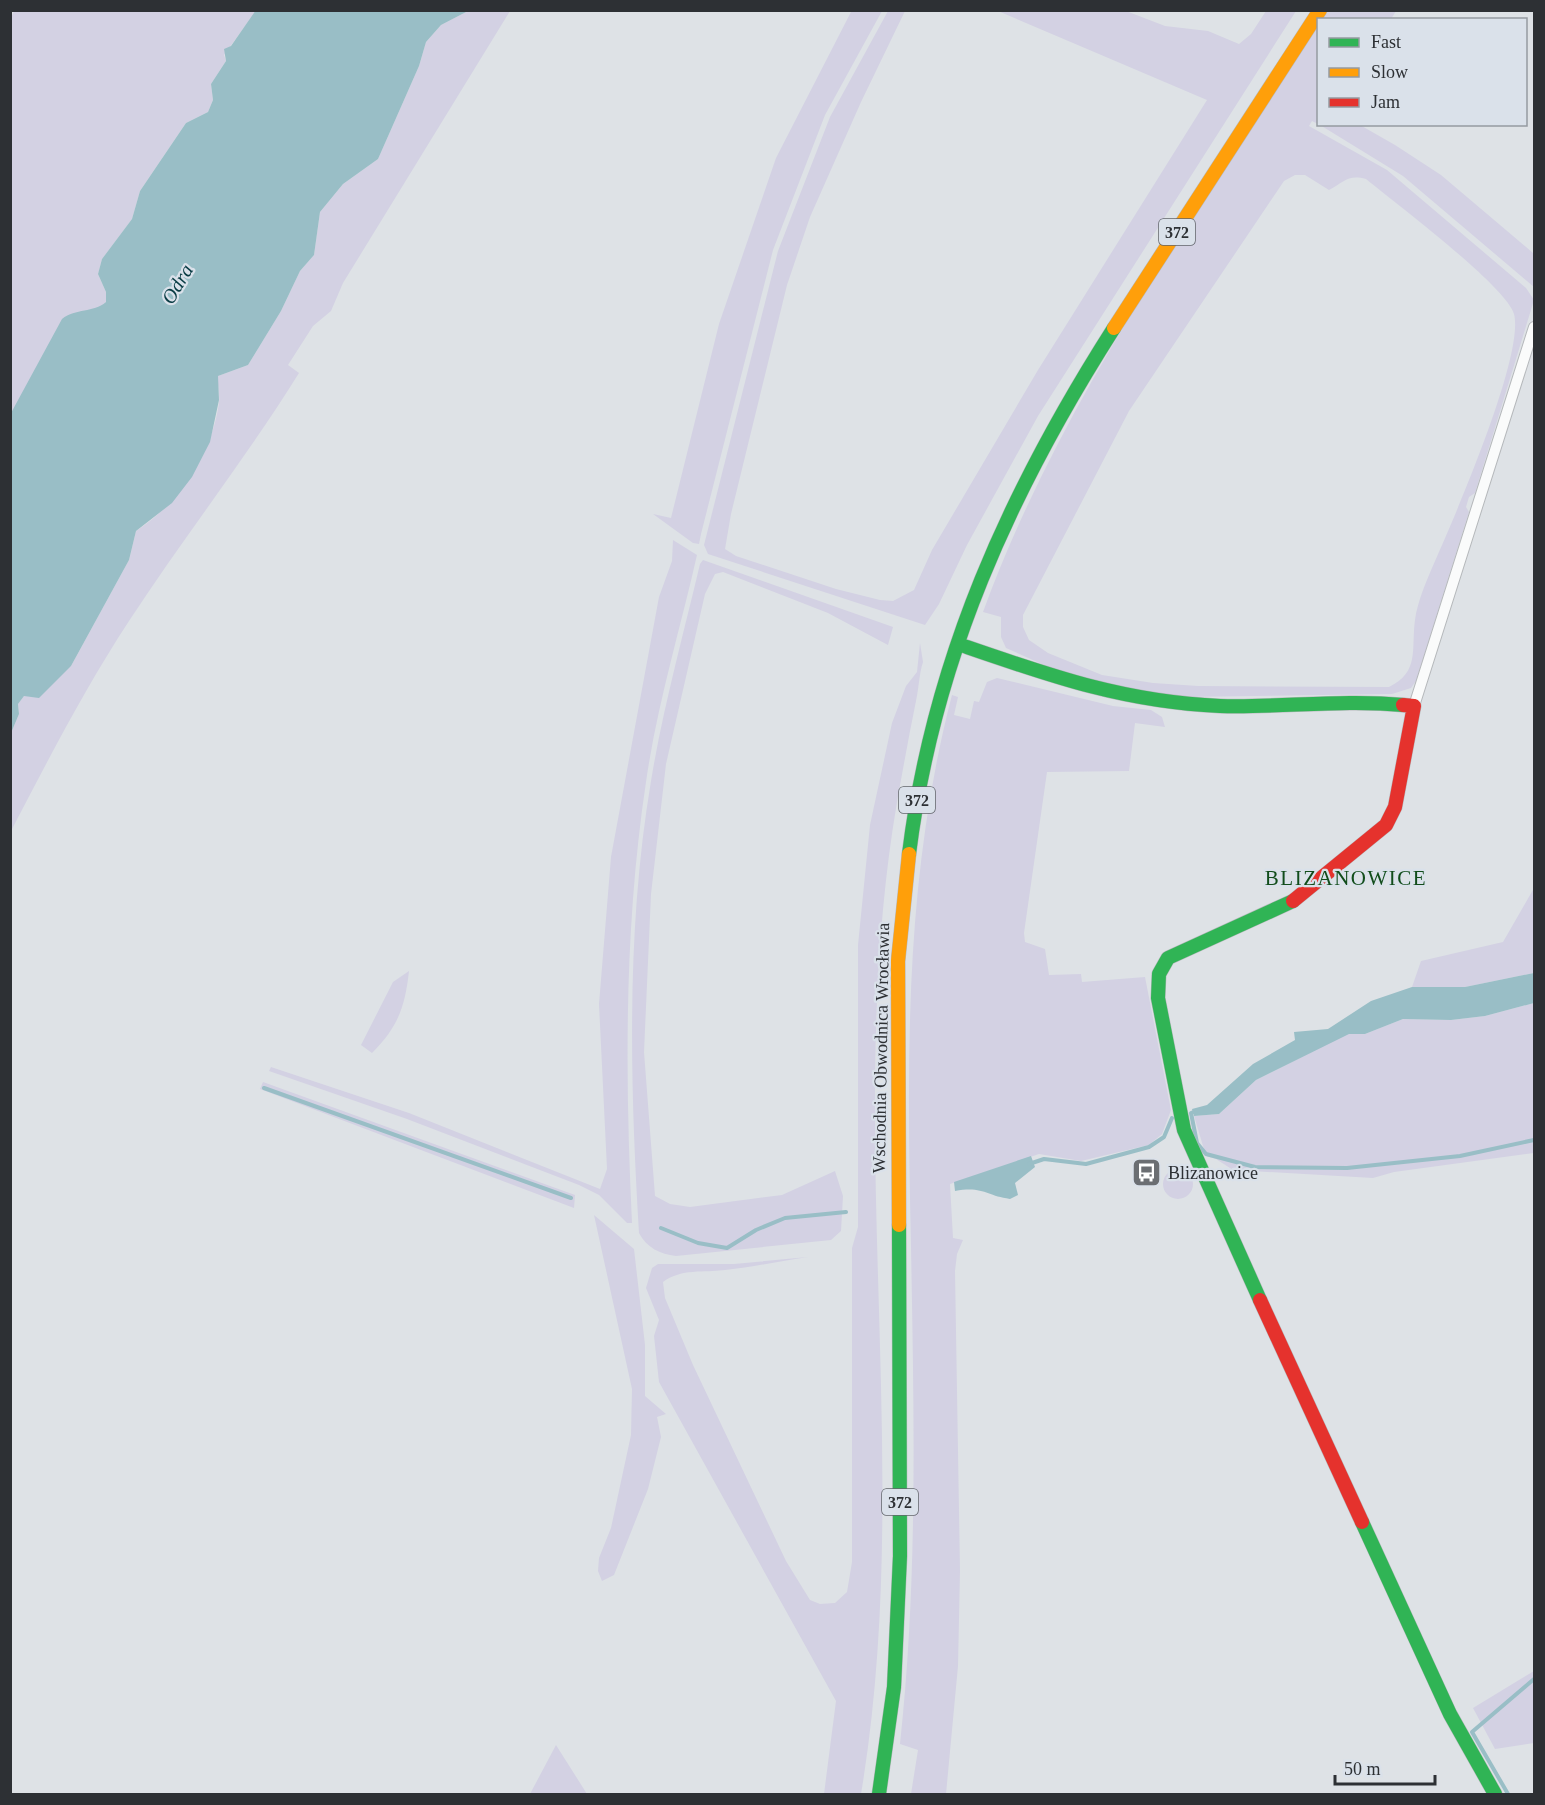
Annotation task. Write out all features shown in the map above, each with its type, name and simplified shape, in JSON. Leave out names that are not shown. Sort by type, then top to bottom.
[{"type":"main road","name":"Wschodnia Obwodnica Wrocławia","points":[[879,1794],[894,1687],[900,1556],[896,1024],[901,913],[921,777],[942,692],[1003,525],[1055,423],[1320,10]]},
{"type":"main road","points":[[958,644],[1062,680],[1138,699],[1220,706],[1374,703],[1414,706],[1395,807],[1386,825],[1289,904],[1178,952],[1165,960],[1159,974],[1158,998],[1184,1130],[1190,1148],[1450,1714],[1495,1794]]},
{"type":"street","points":[[1414,706],[1534,327]]},
{"type":"shaded area","points":[[15,10],[256,11],[224,55],[226,61],[211,84],[213,100],[208,112],[186,123],[140,191],[132,219],[102,259],[98,274],[106,292],[106,302],[26,389],[11,413],[11,17]]},
{"type":"shaded area","points":[[852,10],[882,11],[825,115],[773,250],[699,544],[693,543],[653,514],[671,518],[719,324],[776,158]]},
{"type":"shaded area","points":[[468,11],[510,11],[343,283],[331,311],[313,326],[288,365],[299,373],[258,436],[150,590],[97,672],[11,831],[11,733],[19,714],[18,704],[24,696],[71,666],[129,560],[136,531],[152,519],[179,492],[201,459],[215,423],[219,403],[218,376],[248,365],[281,311],[300,271],[314,255],[320,212],[343,184],[378,159],[419,66],[426,42],[441,25]]},
{"type":"shaded area","points":[[888,11],[905,11],[861,102],[810,217],[787,285],[731,514],[725,549],[736,556],[836,589],[893,601],[914,590],[932,550],[1038,370],[1207,100],[998,11],[1126,11],[1165,26],[1208,31],[1239,44],[1251,34],[1266,11],[1296,11],[1038,416],[967,545],[939,604],[925,625],[708,554],[704,545],[778,251],[830,117]]},
{"type":"shaded area","points":[[1327,11],[1396,11],[1392,18],[1322,18]]},
{"type":"shaded area","points":[[1317,26],[1317,124],[1312,121],[1309,126],[1387,170],[1526,288],[1534,300],[1475,493],[1469,497],[1466,507],[1469,512],[1416,681],[1411,688],[1392,694],[1184,697],[1126,690],[1053,669],[1006,648],[1001,637],[1001,617],[983,612],[1014,534],[1051,458],[1091,383],[1179,237]],"holes":[[[1295,175],[1305,175],[1329,190],[1350,178],[1366,179],[1471,265],[1506,301],[1514,314],[1514,335],[1509,365],[1485,440],[1419,601],[1412,659],[1406,674],[1389,687],[1198,686],[1153,683],[1102,675],[1048,653],[1029,640],[1023,627],[1023,615],[1129,411],[1284,181]]]},
{"type":"shaded area","points":[[1322,126],[1362,126],[1441,175],[1534,252],[1534,287],[1403,176]]},
{"type":"shaded area","points":[[673,540],[697,555],[656,725],[639,837],[628,1002],[628,1113],[632,1223],[627,1223],[599,1195],[579,1185],[407,1119],[269,1071],[271,1067],[409,1113],[600,1189],[607,1169],[599,1004],[611,857],[659,597],[672,561]]},
{"type":"shaded area","points":[[703,560],[893,627],[888,645],[828,613],[723,572],[715,574],[705,594],[666,764],[651,894],[644,1052],[655,1196],[670,1204],[690,1207],[782,1195],[835,1171],[843,1196],[841,1231],[831,1240],[676,1256],[654,1249],[639,1233],[632,1063],[634,950],[637,893],[651,781],[661,726],[700,564]]},
{"type":"shaded area","points":[[920,643],[923,662],[897,802],[882,925],[875,1049],[882,1422],[882,1547],[876,1671],[861,1794],[824,1794],[836,1701],[659,1382],[654,1336],[659,1320],[646,1288],[652,1268],[658,1264],[734,1264],[808,1257],[735,1269],[685,1273],[663,1282],[665,1298],[693,1365],[786,1561],[810,1600],[820,1604],[835,1603],[847,1592],[852,1562],[852,1248],[858,1227],[858,945],[870,825],[892,723],[906,686],[917,672]]},
{"type":"shaded area","points":[[997,678],[1113,706],[1151,710],[1162,717],[1165,727],[1135,723],[1129,771],[1047,772],[1024,933],[1025,942],[1045,949],[1049,975],[1081,974],[1082,982],[1145,977],[1171,1110],[1162,1134],[1149,1145],[1081,1161],[1039,1154],[950,1184],[953,1238],[963,1240],[957,1254],[955,1271],[960,1571],[958,1666],[946,1794],[911,1794],[918,1750],[900,1744],[910,1620],[912,1558],[914,1434],[909,1107],[912,970],[917,901],[936,764],[952,695],[958,697],[954,715],[970,719],[974,701],[979,702],[987,682]]},
{"type":"shaded area","points":[[1534,888],[1534,973],[1465,987],[1412,987],[1421,961],[1503,942]]},
{"type":"shaded area","points":[[409,971],[399,1016],[372,1053],[361,1045],[393,982]]},
{"type":"shaded area","points":[[1534,1003],[1534,1153],[1394,1172],[1373,1178],[1233,1170],[1216,1159],[1206,1156],[1194,1116],[1219,1114],[1256,1080],[1349,1033],[1365,1034],[1403,1019],[1451,1020],[1485,1016]]},
{"type":"shaded area","points":[[263,1082],[575,1195],[574,1208],[260,1089]]},
{"type":"shaded area","points":[[1178,1169],[1189,1173],[1193,1184],[1189,1195],[1178,1199],[1167,1195],[1163,1184],[1167,1173]]},
{"type":"shaded area","points":[[594,1215],[634,1249],[645,1345],[645,1396],[666,1414],[657,1417],[661,1437],[648,1489],[614,1575],[602,1581],[598,1571],[599,1558],[611,1528],[631,1435],[632,1389]]},
{"type":"shaded area","points":[[1534,1671],[1534,1743],[1495,1749],[1473,1708]]},
{"type":"shaded area","points":[[556,1745],[587,1794],[530,1794]]},
{"type":"water","name":"Odra","points":[[256,10],[468,11],[441,25],[426,42],[419,66],[378,159],[343,184],[320,212],[314,255],[300,271],[281,311],[248,365],[218,376],[219,400],[210,442],[192,477],[172,503],[136,531],[129,560],[71,666],[39,698],[24,696],[18,704],[19,714],[11,733],[11,413],[62,319],[73,313],[96,308],[106,302],[106,292],[98,274],[102,259],[132,219],[140,191],[186,123],[208,112],[213,100],[211,84],[226,61],[224,49],[231,46]]},
{"type":"water","points":[[1534,973],[1534,1003],[1485,1016],[1451,1020],[1403,1019],[1365,1034],[1349,1034],[1256,1080],[1219,1114],[1194,1116],[1192,1109],[1207,1105],[1253,1064],[1295,1040],[1294,1032],[1328,1029],[1371,1001],[1412,987],[1465,987]]},
{"type":"water","points":[[1031,1156],[1035,1167],[1015,1183],[1018,1195],[1010,1199],[979,1191],[955,1191],[954,1182]]},
{"type":"waterway","points":[[264,1088],[571,1198]]},
{"type":"waterway","points":[[1196,1111],[1191,1113],[1197,1143],[1206,1154],[1255,1167],[1347,1168],[1460,1156],[1534,1140]]},
{"type":"waterway","points":[[1029,1164],[1044,1159],[1086,1164],[1149,1147],[1164,1137],[1172,1118]]},
{"type":"waterway","points":[[661,1228],[698,1243],[727,1248],[756,1230],[785,1218],[846,1212]]},
{"type":"waterway","points":[[1508,1794],[1472,1732],[1534,1679]]},
{"type":"traffic: fast","points":[[909,854],[920,782],[937,713],[957,645],[982,579],[1041,452],[1114,328]]},
{"type":"traffic: fast","points":[[958,644],[1086,685],[1151,699],[1220,706],[1357,703],[1403,705]]},
{"type":"traffic: fast","points":[[1260,1300],[1184,1130],[1158,998],[1159,974],[1168,958],[1293,901]]},
{"type":"traffic: fast","points":[[879,1794],[894,1687],[900,1556],[899,1225]]},
{"type":"traffic: fast","points":[[1362,1522],[1450,1714],[1495,1794]]},
{"type":"traffic: slow","points":[[1114,328],[1320,10]]},
{"type":"traffic: slow","points":[[899,1225],[898,961],[909,854]]},
{"type":"traffic: jam","points":[[1293,901],[1386,825],[1395,807],[1414,706],[1403,705]]},
{"type":"traffic: jam","points":[[1260,1300],[1362,1522]]},
{"type":"place","name":"Blizanowice","points":[[1147,1173]]},
{"type":"district","name":"BLIZANOWICE","points":[[1346,878]]}]
